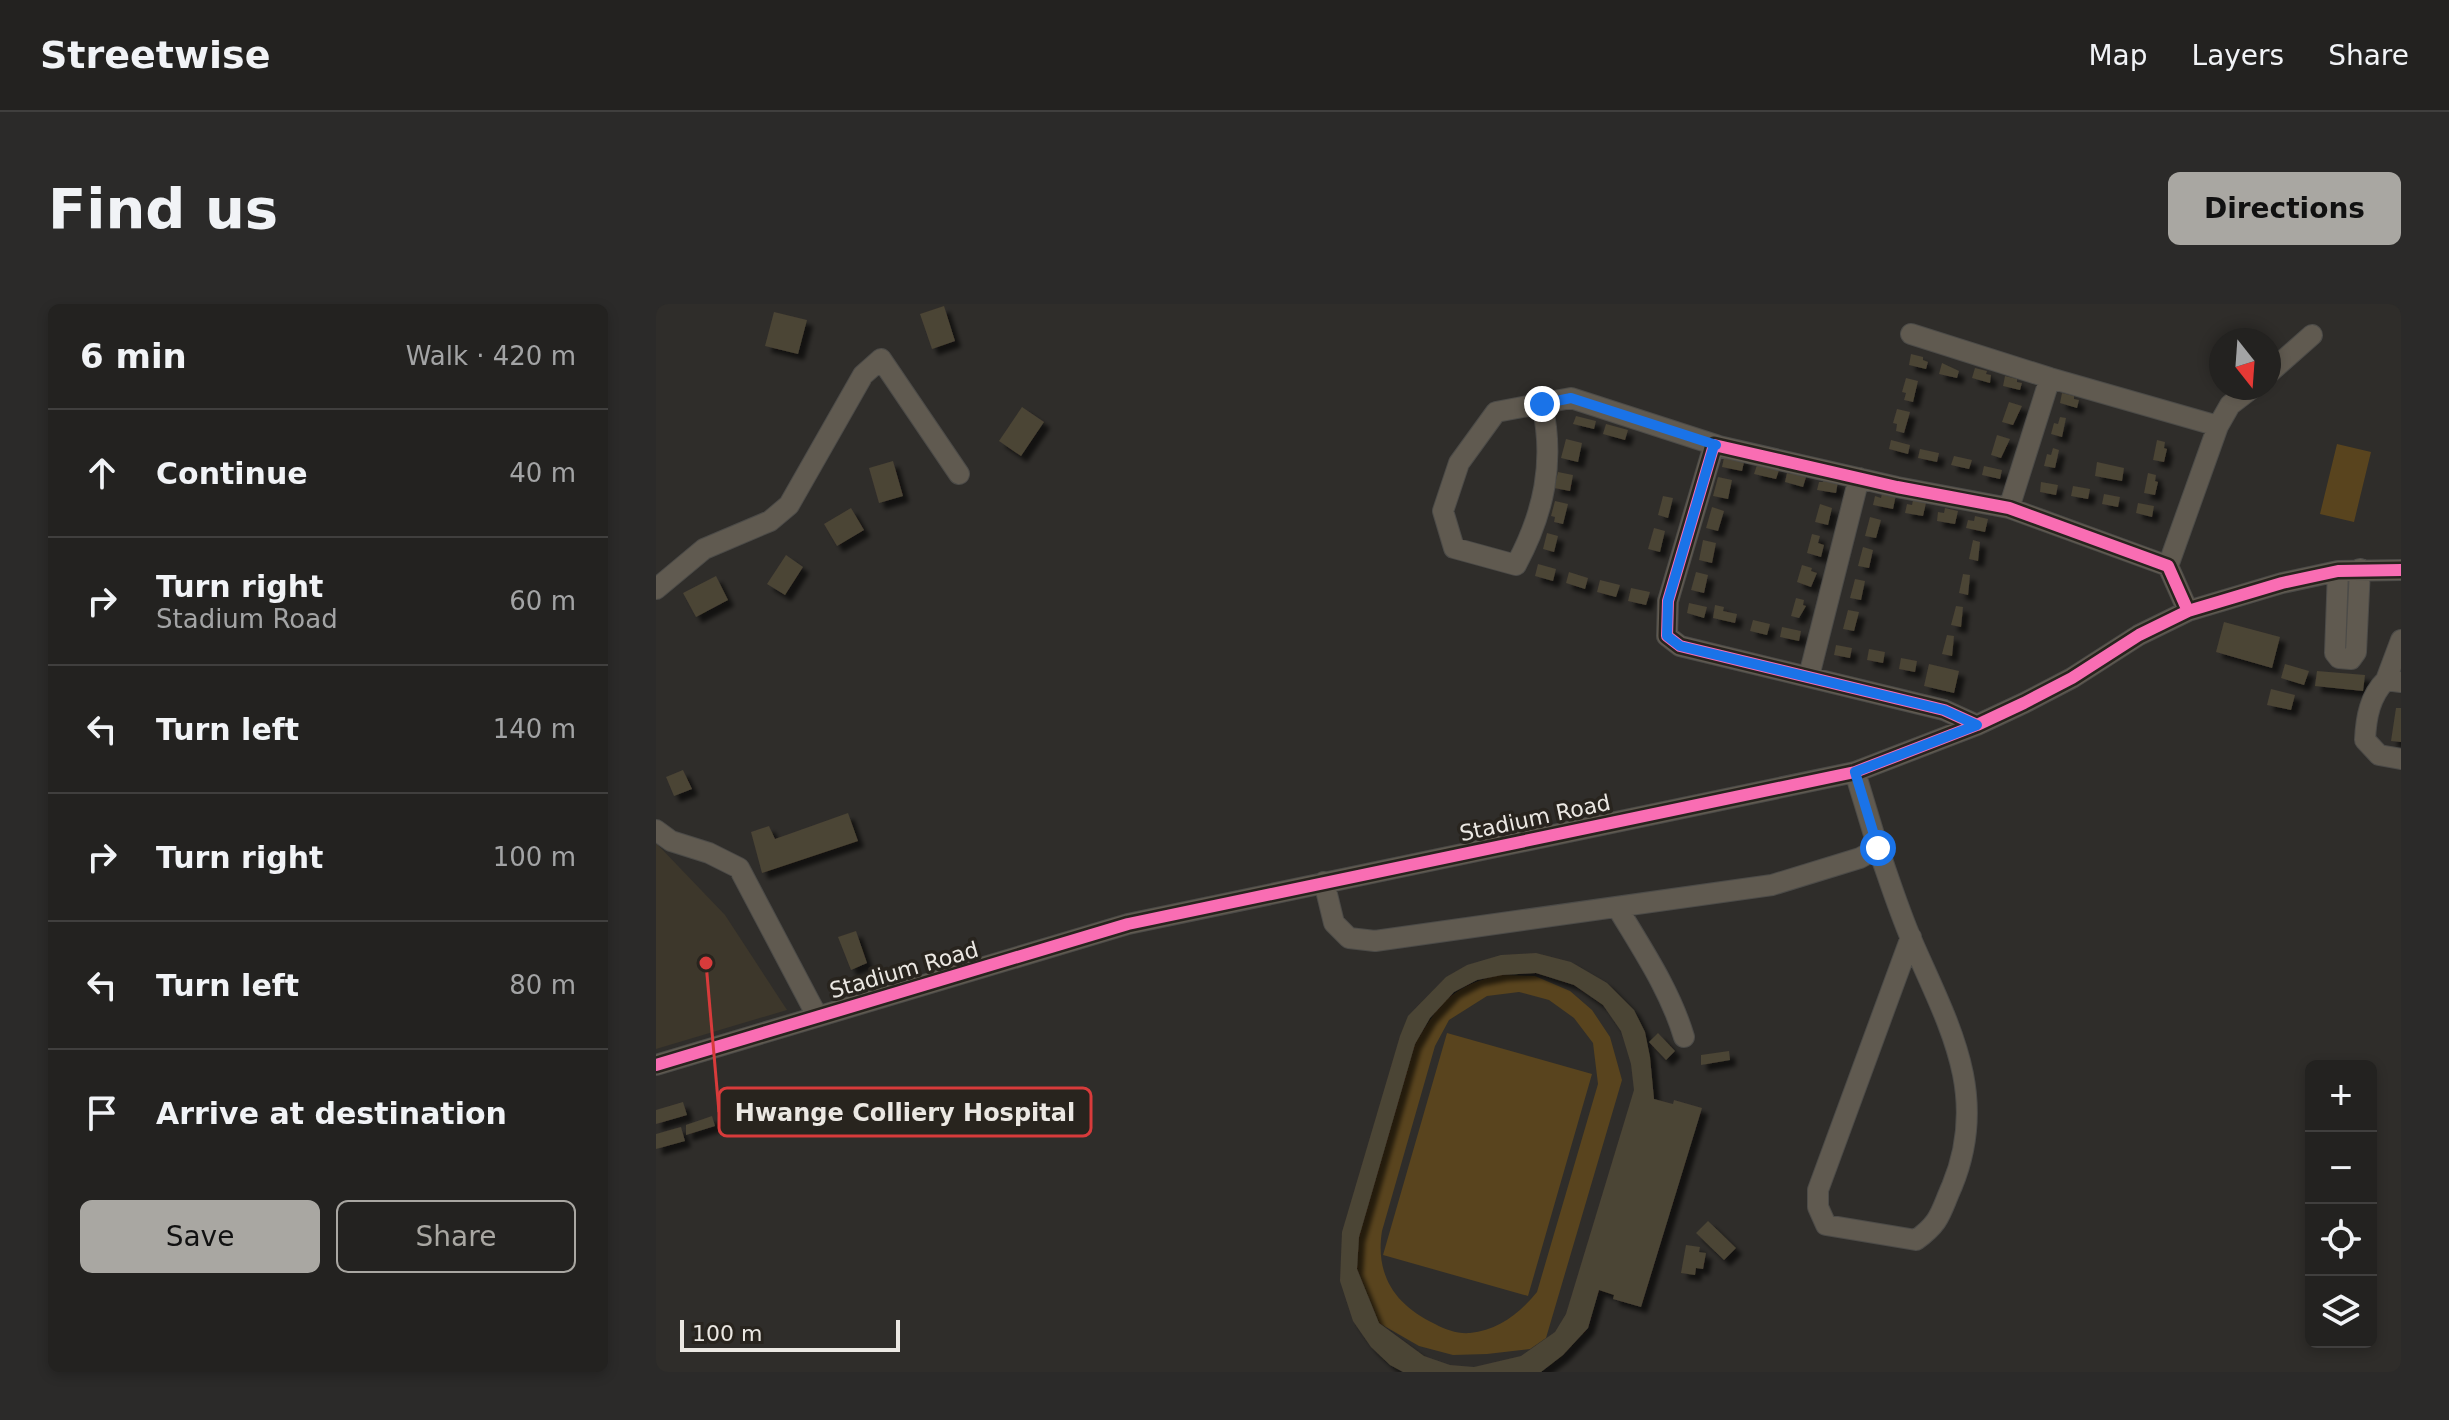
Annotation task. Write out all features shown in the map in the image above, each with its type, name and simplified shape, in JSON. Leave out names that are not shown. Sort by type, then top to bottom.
[{"type":"street","points":[[1911,334],[2218,426]]},
{"type":"street","points":[[2281,362],[2312,335]]},
{"type":"street","points":[[656,589],[704,549],[770,521],[789,505],[863,375],[881,359],[959,474]]},
{"type":"street","points":[[2009,508],[2050,378]]},
{"type":"street","points":[[1542,404],[1548,429],[1543,505],[1516,565],[1454,548],[1443,511],[1459,463],[1496,412],[1571,398],[1716,445],[2009,508],[2168,566]]},
{"type":"street","points":[[2188,611],[2168,566],[2218,426],[2236,400]]},
{"type":"street","points":[[1716,445],[1668,601],[1667,636],[1680,646],[1944,710],[1977,725]]},
{"type":"street","points":[[1809,676],[1859,478]]},
{"type":"street","points":[[2338,571],[2335,653],[2339,658],[2351,659],[2356,652],[2360,569]]},
{"type":"street","name":"Stadium Road","points":[[656,1065],[1128,924],[1855,772],[1977,725],[2072,678],[2139,635],[2188,611],[2282,583],[2338,571],[2401,570]]},
{"type":"street","points":[[2401,640],[2394,681],[2375,691],[2366,723],[2365,740],[2379,755],[2401,759]]},
{"type":"street","points":[[1855,772],[1878,848],[1911,937],[1954,1033],[1968,1094],[1963,1159],[1935,1227],[1916,1240],[1826,1225],[1818,1207],[1818,1190],[1911,937]]},
{"type":"street","points":[[656,830],[671,841],[709,853],[739,868],[817,1016]]},
{"type":"street","points":[[1324,882],[1334,923],[1349,938],[1375,941],[1772,885],[1860,858],[1878,848]]},
{"type":"street","points":[[1617,907],[1655,969],[1684,1037]]},
{"type":"shaded area","points":[[2337,444],[2371,452],[2354,522],[2320,514]]},
{"type":"shaded area","points":[[656,843],[725,915],[787,1010],[656,1049]]},
{"type":"shaded area","points":[[1502,975],[1535,976],[1570,991],[1592,1010],[1610,1037],[1622,1080],[1546,1338],[1530,1349],[1453,1355],[1419,1346],[1379,1323],[1357,1269],[1359,1237],[1415,1044],[1440,1007],[1460,990]],"holes":[[[1519,992],[1549,1000],[1574,1018],[1593,1043],[1598,1084],[1537,1292],[1524,1307],[1490,1329],[1470,1333],[1452,1331],[1421,1316],[1399,1298],[1385,1275],[1381,1247],[1382,1231],[1435,1046],[1449,1020],[1487,996]]]},
{"type":"shaded area","points":[[1447,1033],[1592,1074],[1528,1296],[1383,1255]]},
{"type":"building","points":[[944,306],[955,341],[932,349],[920,314]]},
{"type":"building","points":[[774,312],[807,320],[798,354],[765,346]]},
{"type":"building","points":[[1911,354],[1928,362],[1926,369],[1909,365]]},
{"type":"building","points":[[1942,363],[1959,371],[1957,378],[1939,374]]},
{"type":"building","points":[[1975,368],[1991,375],[1990,383],[1972,378]]},
{"type":"building","points":[[2005,376],[2022,383],[2020,390],[2003,386]]},
{"type":"building","points":[[1906,378],[1918,381],[1913,402],[1904,400],[1906,393],[1902,392]]},
{"type":"building","points":[[2062,393],[2079,400],[2077,408],[2060,403]]},
{"type":"building","points":[[2009,402],[2022,406],[2013,425],[2002,422]]},
{"type":"building","points":[[1022,407],[1044,422],[1021,456],[999,441]]},
{"type":"building","points":[[1897,409],[1910,412],[1904,433],[1896,431],[1897,424],[1893,423]]},
{"type":"building","points":[[1576,416],[1596,421],[1594,429],[1573,424]]},
{"type":"building","points":[[2060,417],[2066,418],[2062,437],[2051,434],[2054,423],[2058,424]]},
{"type":"building","points":[[1606,424],[1628,430],[1625,440],[1603,434]]},
{"type":"building","points":[[1997,435],[2010,439],[2001,458],[1991,455]]},
{"type":"building","points":[[1566,439],[1582,443],[1578,462],[1561,458]]},
{"type":"building","points":[[1891,440],[1910,445],[1908,454],[1889,449]]},
{"type":"building","points":[[2157,440],[2165,442],[2164,462],[2153,460]]},
{"type":"building","points":[[2053,448],[2059,450],[2055,468],[2044,466],[2047,454],[2051,455]]},
{"type":"building","points":[[1920,449],[1939,453],[1937,462],[1918,458]]},
{"type":"building","points":[[1725,453],[1745,458],[1742,471],[1722,467]]},
{"type":"building","points":[[1954,456],[1972,460],[1969,469],[1951,465]]},
{"type":"building","points":[[893,461],[903,496],[879,503],[869,468]]},
{"type":"building","points":[[2097,462],[2124,468],[2122,481],[2095,476]]},
{"type":"building","points":[[1757,465],[1780,467],[1776,479],[1754,474]]},
{"type":"building","points":[[1984,466],[2002,470],[2000,479],[1982,475]]},
{"type":"building","points":[[1793,470],[1807,474],[1803,487],[1785,482],[1787,473],[1791,474]]},
{"type":"building","points":[[1558,472],[1573,475],[1570,491],[1554,488]]},
{"type":"building","points":[[2148,473],[2156,475],[2155,495],[2144,493]]},
{"type":"building","points":[[1718,477],[1732,480],[1728,499],[1713,496]]},
{"type":"building","points":[[1824,478],[1838,481],[1836,493],[1817,490]]},
{"type":"building","points":[[2041,482],[2058,485],[2056,495],[2040,492]]},
{"type":"building","points":[[2073,486],[2090,489],[2088,499],[2071,496]]},
{"type":"building","points":[[1882,493],[1896,495],[1893,509],[1873,505],[1875,496],[1881,498]]},
{"type":"building","points":[[2104,494],[2120,497],[2118,507],[2102,504]]},
{"type":"building","points":[[1663,496],[1673,498],[1668,518],[1658,515]]},
{"type":"building","points":[[1913,500],[1926,503],[1923,516],[1905,513],[1907,504],[1912,505]]},
{"type":"building","points":[[1555,501],[1568,504],[1563,524],[1554,522],[1555,517],[1551,516]]},
{"type":"building","points":[[2138,503],[2154,506],[2152,517],[2136,513]]},
{"type":"building","points":[[1820,504],[1832,508],[1828,525],[1815,522]]},
{"type":"building","points":[[1712,507],[1724,511],[1718,531],[1706,528]]},
{"type":"building","points":[[851,508],[864,530],[837,546],[824,524]]},
{"type":"building","points":[[1945,508],[1958,511],[1955,524],[1937,521],[1938,512],[1944,513]]},
{"type":"building","points":[[1975,516],[1988,519],[1985,532],[1966,528],[1968,520],[1974,521]]},
{"type":"building","points":[[1870,517],[1881,520],[1876,538],[1865,536]]},
{"type":"building","points":[[1654,528],[1665,531],[1660,552],[1648,549]]},
{"type":"building","points":[[1547,533],[1558,536],[1554,552],[1543,549]]},
{"type":"building","points":[[1812,534],[1820,536],[1818,543],[1824,545],[1821,557],[1807,553]]},
{"type":"building","points":[[1703,540],[1716,543],[1712,563],[1699,560]]},
{"type":"building","points":[[1973,540],[1980,542],[1978,561],[1969,559]]},
{"type":"building","points":[[1863,547],[1873,550],[1869,568],[1858,566]]},
{"type":"building","points":[[786,555],[803,567],[785,595],[767,584]]},
{"type":"building","points":[[1538,564],[1556,569],[1553,581],[1535,576]]},
{"type":"building","points":[[1802,565],[1817,573],[1811,587],[1797,582]]},
{"type":"building","points":[[1569,572],[1588,578],[1585,589],[1566,583]]},
{"type":"building","points":[[1696,572],[1708,575],[1704,593],[1691,590]]},
{"type":"building","points":[[1963,574],[1970,575],[1968,595],[1959,593]]},
{"type":"building","points":[[716,576],[728,600],[696,617],[683,593]]},
{"type":"building","points":[[1855,579],[1865,581],[1861,600],[1850,598]]},
{"type":"building","points":[[1600,580],[1620,585],[1616,597],[1597,592]]},
{"type":"building","points":[[1631,588],[1650,592],[1646,605],[1628,601]]},
{"type":"building","points":[[1796,598],[1804,600],[1803,605],[1806,606],[1799,618],[1791,616]]},
{"type":"building","points":[[1689,603],[1707,607],[1704,618],[1687,613]]},
{"type":"building","points":[[1715,605],[1724,607],[1723,611],[1737,614],[1735,623],[1713,618]]},
{"type":"building","points":[[1956,606],[1963,607],[1961,627],[1951,625]]},
{"type":"building","points":[[1848,610],[1859,612],[1854,631],[1843,629]]},
{"type":"building","points":[[1753,620],[1770,624],[1767,635],[1750,631]]},
{"type":"building","points":[[2224,622],[2280,637],[2272,668],[2216,652]]},
{"type":"building","points":[[1782,627],[1801,631],[1799,641],[1780,637]]},
{"type":"building","points":[[1947,635],[1954,636],[1952,656],[1942,654]]},
{"type":"building","points":[[1836,645],[1852,648],[1850,658],[1834,655]]},
{"type":"building","points":[[1869,649],[1885,652],[1883,663],[1867,660]]},
{"type":"building","points":[[1901,658],[1917,661],[1915,672],[1899,669]]},
{"type":"building","points":[[1929,664],[1959,671],[1954,693],[1924,686]]},
{"type":"building","points":[[2285,664],[2309,671],[2304,685],[2281,678]]},
{"type":"building","points":[[2317,671],[2365,675],[2363,691],[2315,686]]},
{"type":"building","points":[[2271,689],[2295,695],[2291,710],[2267,705]]},
{"type":"building","points":[[2396,708],[2401,708],[2401,742],[2391,741]]},
{"type":"building","points":[[683,770],[692,789],[674,796],[666,777]]},
{"type":"building","points":[[848,813],[858,841],[762,873],[751,832],[769,826],[775,839]]},
{"type":"building","points":[[856,931],[867,963],[851,970],[838,937]]},
{"type":"building","points":[[1536,953],[1571,962],[1607,983],[1634,1010],[1645,1032],[1654,1099],[1673,1104],[1674,1100],[1702,1108],[1641,1307],[1613,1299],[1614,1295],[1599,1290],[1588,1328],[1563,1355],[1541,1372],[1403,1372],[1390,1365],[1371,1347],[1353,1321],[1340,1281],[1342,1232],[1408,1016],[1446,977],[1467,965],[1501,955]],"holes":[[[1536,973],[1574,985],[1603,1005],[1621,1031],[1631,1064],[1634,1090],[1566,1314],[1555,1332],[1521,1356],[1474,1367],[1450,1365],[1424,1356],[1379,1323],[1357,1269],[1359,1237],[1415,1044],[1430,1018],[1454,992],[1477,980]]]},
{"type":"building","points":[[1658,1033],[1675,1051],[1666,1060],[1649,1042]]},
{"type":"building","points":[[1729,1051],[1730,1060],[1701,1065],[1701,1055]]},
{"type":"building","points":[[683,1102],[687,1115],[656,1124],[656,1110]]},
{"type":"building","points":[[712,1116],[715,1126],[686,1135],[686,1125]]},
{"type":"building","points":[[681,1127],[685,1141],[656,1149],[656,1134]]},
{"type":"building","points":[[1708,1221],[1736,1248],[1724,1260],[1696,1233]]},
{"type":"building","points":[[1686,1245],[1700,1247],[1699,1252],[1706,1253],[1703,1269],[1696,1268],[1695,1275],[1681,1273]]},
{"type":"cycle path","points":[[1977,725],[1944,710],[1680,646],[1667,636],[1668,601],[1714,445],[1897,487],[2009,508],[2168,566],[2188,611]]},
{"type":"cycle path","points":[[656,1065],[1128,924],[1855,772],[1977,725],[2024,703],[2072,678],[2139,635],[2188,611],[2282,583],[2338,571],[2401,570]]},
{"type":"place","name":"Hwange Colliery Hospital","points":[[706,963]]},
{"type":"route","points":[[1542,404],[1571,398],[1716,445],[1668,601],[1667,636],[1680,646],[1944,710],[1977,725],[1855,772],[1878,848]]}]
